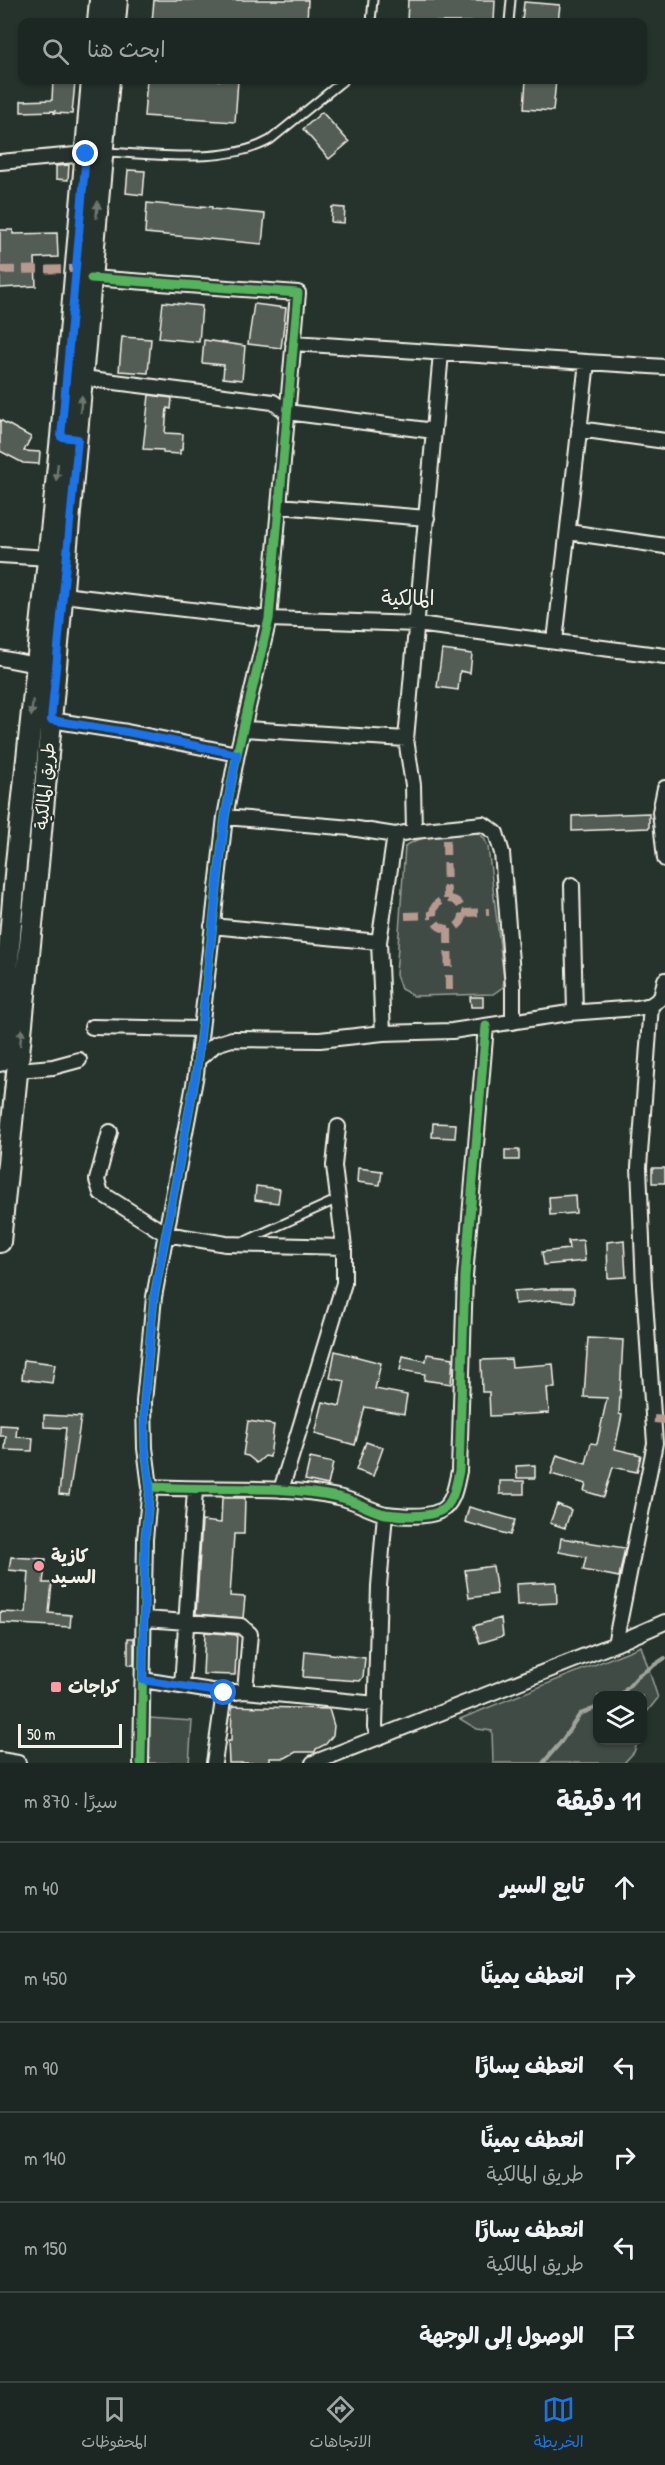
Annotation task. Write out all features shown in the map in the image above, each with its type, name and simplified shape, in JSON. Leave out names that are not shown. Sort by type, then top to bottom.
[{"type":"main road","points":[[98,18],[100,0]]},
{"type":"main road","points":[[115,18],[117,0]]},
{"type":"main road","name":"طريق المالكية","points":[[4,1061],[38,865],[63,595],[69,438],[84,290],[94,153],[93,84]]},
{"type":"main road","name":"طريق المالكية","points":[[94,153],[108,84]]},
{"type":"main road","name":"طريق المالكية","points":[[0,1242],[4,1061],[16,863],[49,558],[69,438],[83,378],[84,290]]},
{"type":"main road","points":[[16,863],[38,865]]},
{"type":"street","points":[[0,162],[94,153]]},
{"type":"street","points":[[84,290],[298,293],[269,619],[237,754],[225,817],[197,1060],[154,1297],[144,1402],[145,1448],[150,1487],[145,1539],[141,1763]]},
{"type":"street","points":[[293,343],[665,367]]},
{"type":"street","points":[[414,831],[413,784],[406,739],[441,352]]},
{"type":"street","points":[[555,641],[587,362]]},
{"type":"street","points":[[83,378],[273,402],[287,412],[434,431]]},
{"type":"street","points":[[579,429],[665,441]]},
{"type":"street","points":[[279,506],[427,518]]},
{"type":"street","points":[[568,532],[665,546]]},
{"type":"street","points":[[0,555],[49,558]]},
{"type":"street","points":[[63,595],[269,619],[417,624],[665,656]]},
{"type":"street","points":[[0,658],[36,665]]},
{"type":"street","points":[[51,720],[127,732],[237,754]]},
{"type":"street","points":[[244,729],[406,739]]},
{"type":"street","points":[[665,788],[660,812],[665,859]]},
{"type":"street","points":[[225,817],[351,828],[395,835],[483,824],[496,833],[502,854],[513,986],[513,1022]]},
{"type":"street","points":[[383,1033],[379,942],[395,835]]},
{"type":"street","points":[[572,885],[575,1012]]},
{"type":"street","points":[[212,926],[379,942]]},
{"type":"street","points":[[615,1644],[656,1443],[644,1287],[639,1167],[659,1000],[665,980]]},
{"type":"street","points":[[197,1060],[216,1044],[232,1039],[320,1040],[383,1033],[452,1031],[575,1012],[637,1008],[659,1000]]},
{"type":"street","points":[[150,1487],[195,1490],[281,1490],[340,1497],[385,1514],[426,1515],[443,1510],[454,1495],[459,1471],[465,1276],[486,1026]]},
{"type":"street","points":[[92,1028],[200,1029]]},
{"type":"street","points":[[4,1061],[53,1067],[79,1060]]},
{"type":"street","points":[[281,1490],[344,1283],[344,1247],[334,1166],[338,1127]]},
{"type":"street","points":[[110,1131],[97,1180],[101,1193],[166,1234],[237,1245],[344,1247]]},
{"type":"street","points":[[182,1686],[195,1490]]},
{"type":"street","points":[[378,1737],[375,1727],[379,1586],[385,1514]]},
{"type":"street","points":[[145,1619],[241,1626],[246,1629],[250,1634],[245,1691]]},
{"type":"street","points":[[313,1763],[615,1644],[665,1622]]},
{"type":"street","points":[[143,1680],[224,1693],[245,1691],[376,1704]]},
{"type":"street","points":[[214,1763],[224,1693]]},
{"type":"street","points":[[0,1760],[18,1763]]},
{"type":"lane","points":[[371,18],[373,0]]},
{"type":"lane","points":[[509,18],[511,0]]},
{"type":"lane","points":[[94,153],[222,156],[249,150],[270,140],[340,84]]},
{"type":"lane","points":[[237,1245],[338,1199]]},
{"type":"shaded area","points":[[478,833],[484,838],[488,847],[504,979],[503,987],[493,994],[414,996],[401,989],[396,975],[405,846],[431,836]]},
{"type":"shaded area","points":[[25,872],[30,872],[0,1181],[0,1131]]},
{"type":"shaded area","points":[[641,1646],[658,1698],[647,1712],[647,1691],[593,1691],[593,1745],[637,1745],[634,1752],[624,1763],[493,1763],[492,1731],[477,1729],[460,1719]]},
{"type":"shaded area","points":[[149,1718],[192,1721],[189,1763],[145,1763]]},
{"type":"building","points":[[154,0],[308,0],[307,18],[152,18]]},
{"type":"building","points":[[408,0],[495,0],[494,18],[407,18]]},
{"type":"building","points":[[524,2],[560,5],[558,18],[522,18]]},
{"type":"building","points":[[53,84],[75,84],[72,114],[54,113],[55,111],[21,112],[21,101],[52,100]]},
{"type":"building","points":[[147,84],[238,84],[235,122],[144,116]]},
{"type":"building","points":[[526,84],[556,84],[553,111],[524,109]]},
{"type":"building","points":[[322,112],[349,142],[329,159],[303,129]]},
{"type":"building","points":[[69,165],[68,180],[56,179],[56,166]]},
{"type":"building","points":[[128,170],[145,171],[143,195],[126,193]]},
{"type":"building","points":[[147,203],[212,207],[212,209],[265,214],[262,244],[145,233]]},
{"type":"building","points":[[332,207],[345,208],[344,223],[331,222]]},
{"type":"building","points":[[0,230],[13,230],[13,234],[57,233],[58,257],[35,258],[36,286],[0,288]]},
{"type":"building","points":[[163,302],[202,306],[199,342],[159,338]]},
{"type":"building","points":[[254,304],[286,308],[281,348],[248,344]]},
{"type":"building","points":[[122,337],[151,339],[148,373],[119,371]]},
{"type":"building","points":[[204,340],[245,346],[242,380],[223,378],[224,365],[202,363]]},
{"type":"building","points":[[149,395],[172,398],[171,409],[167,408],[165,433],[183,434],[180,454],[143,449]]},
{"type":"building","points":[[0,420],[31,437],[24,451],[40,452],[39,464],[23,463],[0,451]]},
{"type":"building","points":[[442,650],[472,654],[470,673],[460,671],[458,690],[437,687]]},
{"type":"building","points":[[649,813],[649,828],[572,831],[572,816]]},
{"type":"building","points":[[470,997],[483,997],[483,1007],[471,1007]]},
{"type":"building","points":[[433,1123],[456,1124],[455,1138],[432,1137]]},
{"type":"building","points":[[505,1150],[519,1150],[519,1160],[505,1160]]},
{"type":"building","points":[[358,1168],[382,1171],[380,1185],[357,1182]]},
{"type":"building","points":[[652,1168],[665,1168],[665,1183],[652,1183]]},
{"type":"building","points":[[256,1186],[280,1189],[278,1203],[255,1200]]},
{"type":"building","points":[[575,1195],[576,1213],[550,1215],[549,1197]]},
{"type":"building","points":[[583,1240],[585,1261],[544,1265],[542,1252],[569,1249],[568,1241]]},
{"type":"building","points":[[624,1240],[626,1277],[608,1278],[607,1242]]},
{"type":"building","points":[[574,1289],[574,1302],[552,1300],[515,1304],[514,1291]]},
{"type":"building","points":[[588,1338],[623,1340],[619,1414],[622,1415],[615,1449],[641,1455],[637,1472],[613,1467],[604,1497],[584,1491],[586,1484],[551,1474],[557,1455],[586,1464],[591,1443],[597,1444],[607,1398],[584,1397]]},
{"type":"building","points":[[335,1351],[381,1363],[375,1389],[407,1395],[404,1414],[365,1407],[355,1445],[315,1434],[323,1402],[340,1406],[345,1381],[330,1378]]},
{"type":"building","points":[[427,1354],[453,1358],[451,1384],[424,1380],[425,1374],[400,1370],[403,1356],[426,1361]]},
{"type":"building","points":[[511,1359],[512,1367],[553,1364],[555,1388],[547,1388],[549,1413],[490,1416],[489,1392],[482,1392],[481,1360]]},
{"type":"building","points":[[24,1360],[55,1364],[52,1383],[22,1379]]},
{"type":"building","points":[[44,1415],[81,1417],[69,1495],[59,1494],[66,1428],[44,1427]]},
{"type":"building","points":[[248,1421],[274,1425],[270,1457],[265,1456],[257,1463],[243,1455]]},
{"type":"building","points":[[0,1425],[17,1426],[16,1437],[33,1438],[32,1451],[5,1450],[6,1436],[0,1436]]},
{"type":"building","points":[[366,1442],[383,1448],[373,1476],[356,1470]]},
{"type":"building","points":[[310,1458],[333,1463],[328,1485],[305,1480]]},
{"type":"building","points":[[535,1465],[535,1478],[517,1478],[516,1466]]},
{"type":"building","points":[[500,1481],[524,1481],[524,1494],[500,1494]]},
{"type":"building","points":[[222,1498],[245,1498],[244,1534],[234,1534],[230,1596],[245,1597],[243,1618],[196,1614],[202,1521],[221,1523]]},
{"type":"building","points":[[557,1504],[571,1510],[565,1528],[550,1523]]},
{"type":"building","points":[[469,1507],[515,1520],[510,1535],[465,1522]]},
{"type":"building","points":[[561,1538],[625,1548],[619,1577],[583,1570],[586,1557],[559,1552]]},
{"type":"building","points":[[11,1557],[46,1559],[43,1583],[52,1583],[49,1613],[71,1615],[70,1627],[0,1623],[0,1612],[26,1613],[29,1572],[9,1570]]},
{"type":"building","points":[[493,1566],[497,1594],[469,1598],[465,1570]]},
{"type":"building","points":[[556,1582],[557,1603],[517,1605],[516,1584]]},
{"type":"building","points":[[501,1618],[503,1636],[480,1643],[474,1626]]},
{"type":"building","points":[[205,1632],[237,1635],[235,1675],[203,1674]]},
{"type":"building","points":[[128,1638],[134,1638],[134,1665],[128,1665]]},
{"type":"building","points":[[305,1651],[365,1658],[363,1677],[360,1681],[303,1677]]},
{"type":"building","points":[[232,1706],[329,1709],[334,1726],[333,1735],[315,1752],[296,1752],[285,1758],[270,1758],[270,1761],[263,1763],[229,1763],[228,1741],[231,1741]]},
{"type":"waterway","points":[[625,1691],[639,1675],[665,1658]]},
{"type":"waterway","points":[[543,1763],[580,1714],[593,1709]]},
{"type":"marked path","points":[[0,270],[74,269]]},
{"type":"marked path","points":[[446,840],[447,899]]},
{"type":"marked path","points":[[448,899],[459,903],[463,914],[459,925],[448,929],[437,925],[433,914],[437,903],[448,899]]},
{"type":"marked path","points":[[463,913],[489,912]]},
{"type":"marked path","points":[[405,916],[432,915]]},
{"type":"marked path","points":[[448,929],[449,990]]},
{"type":"marked path","points":[[654,1419],[665,1420]]},
{"type":"cycle path","points":[[91,278],[298,293],[269,619],[237,754],[225,817],[196,1074],[154,1297],[144,1402],[145,1448],[150,1487],[145,1539],[141,1763]]},
{"type":"cycle path","points":[[150,1487],[268,1489],[315,1493],[344,1498],[380,1513],[406,1516],[434,1513],[448,1504],[454,1493],[459,1471],[465,1276],[486,1026]]},
{"type":"place","name":"كازية السـيد","points":[[39,1566]]},
{"type":"place","name":"كراجات","points":[[56,1687]]},
{"type":"district","name":"المالكية","points":[[408,598]]},
{"type":"route","points":[[86,154],[61,437],[78,439],[51,720],[127,732],[237,754],[225,817],[196,1074],[154,1297],[144,1402],[145,1448],[150,1487],[145,1539],[143,1680],[224,1693]]}]
